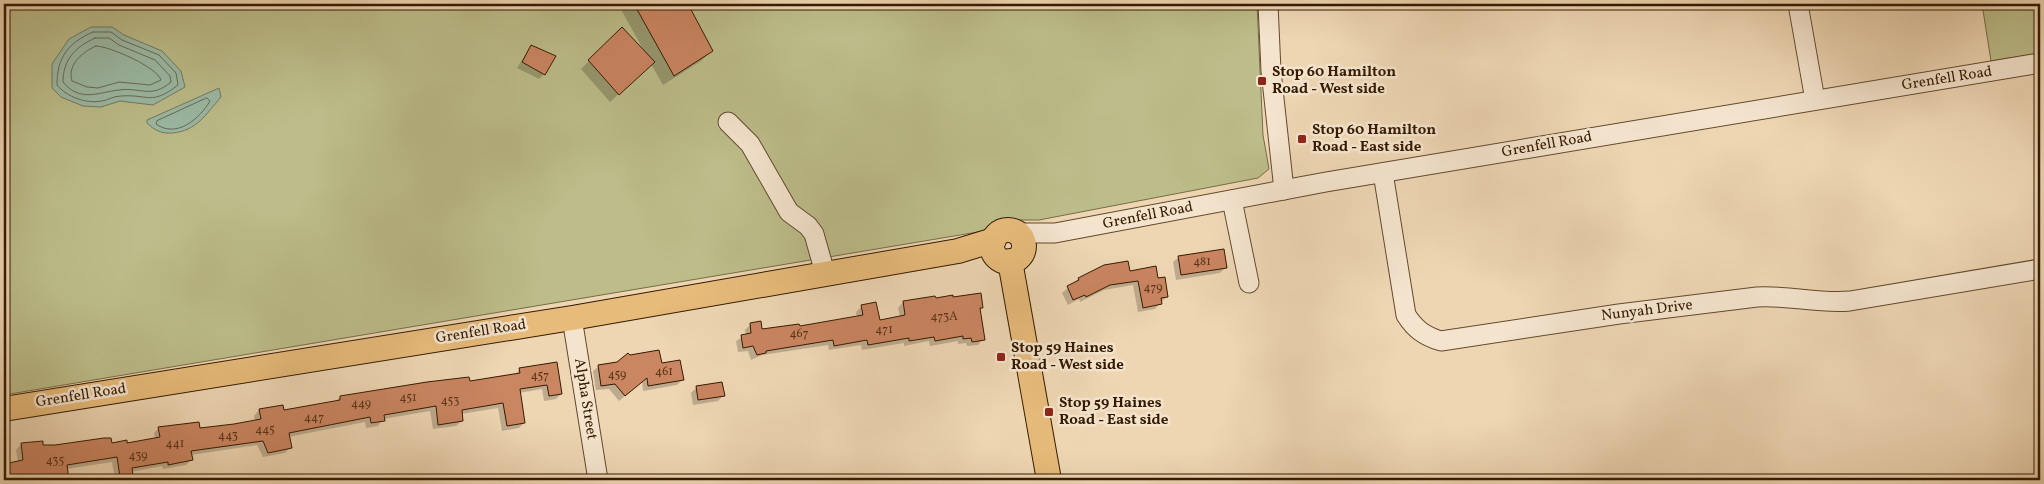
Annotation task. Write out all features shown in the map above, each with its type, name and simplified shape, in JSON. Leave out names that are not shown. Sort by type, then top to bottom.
[{"type":"main road","name":"Grenfell Road","points":[[4,409],[572,318],[958,251],[1009,247]]},
{"type":"main road","points":[[1009,247],[1049,480]]},
{"type":"street","points":[[1268,4],[1271,71],[1284,190]]},
{"type":"street","points":[[1798,4],[1815,100]]},
{"type":"street","name":"Grenfell Road","points":[[1009,247],[1055,233],[1284,190],[2040,63]]},
{"type":"street","points":[[728,122],[750,144],[789,212],[808,226],[814,234],[825,273]]},
{"type":"street","name":"Nunyah Drive","points":[[1383,173],[1406,315],[1416,329],[1430,338],[1441,341],[1618,314],[1757,297],[1777,296],[1835,302],[1850,301],[2040,269]]},
{"type":"street","points":[[1232,200],[1249,283]]},
{"type":"street","name":"Alpha Street","points":[[572,318],[598,480]]},
{"type":"green space","points":[[4,4],[1257,4],[1263,135],[1269,169],[1258,178],[1039,220],[1002,220],[984,231],[4,395]]},
{"type":"green space","points":[[1982,4],[2040,4],[2040,53],[1991,61]]},
{"type":"water","points":[[91,27],[112,27],[124,35],[162,51],[181,71],[185,87],[153,105],[120,101],[101,107],[83,106],[61,97],[52,88],[52,64],[69,39]]},
{"type":"water","points":[[219,88],[221,97],[200,121],[188,129],[181,132],[165,133],[155,130],[147,123],[147,120]]},
{"type":"building","points":[[634,4],[688,4],[713,51],[674,76]]},
{"type":"building","points":[[622,27],[655,62],[619,95],[588,60]]},
{"type":"building","points":[[531,45],[556,56],[545,75],[522,62]]},
{"type":"building","points":[[1224,249],[1227,268],[1181,275],[1178,256]]},
{"type":"building","points":[[1128,261],[1130,271],[1156,266],[1158,278],[1165,277],[1168,297],[1161,298],[1162,304],[1143,308],[1138,281],[1110,285],[1086,297],[1085,295],[1073,300],[1067,286],[1079,280],[1078,278],[1104,265]]},
{"type":"building","points":[[981,293],[983,308],[980,308],[985,340],[972,342],[971,338],[963,339],[963,336],[935,341],[934,337],[909,341],[909,338],[868,345],[867,340],[834,346],[833,340],[766,351],[766,353],[757,355],[753,346],[743,348],[741,335],[751,333],[750,323],[761,321],[762,329],[799,324],[800,326],[863,315],[861,305],[876,302],[880,320],[905,315],[903,301],[935,296],[936,298],[953,295],[953,297]]},
{"type":"building","points":[[659,350],[662,363],[680,360],[684,380],[648,386],[647,378],[625,396],[615,384],[601,386],[598,365],[617,362],[628,353],[630,355]]},
{"type":"building","points":[[557,362],[562,394],[549,396],[547,385],[520,389],[525,423],[507,426],[503,403],[462,410],[463,421],[438,425],[436,406],[384,415],[385,421],[371,423],[370,417],[289,433],[292,448],[268,453],[263,441],[191,451],[193,460],[168,465],[168,462],[132,468],[133,475],[120,477],[117,457],[67,465],[69,480],[4,480],[4,464],[23,460],[21,443],[43,441],[43,445],[55,445],[111,438],[112,443],[127,440],[127,443],[160,437],[158,427],[199,422],[200,428],[234,424],[261,419],[259,409],[283,405],[284,410],[340,400],[340,396],[427,382],[469,377],[470,381],[520,373],[519,368]]},
{"type":"building","points":[[722,382],[725,396],[698,400],[696,386]]},
{"type":"place","name":"Stop 60 Hamilton Road - West side","points":[[1262,81]]},
{"type":"place","name":"Stop 60 Hamilton Road - East side","points":[[1302,139]]},
{"type":"place","name":"Stop 59 Haines Road - West side","points":[[1001,357]]},
{"type":"place","name":"Stop 59 Haines Road - East side","points":[[1049,412]]}]
